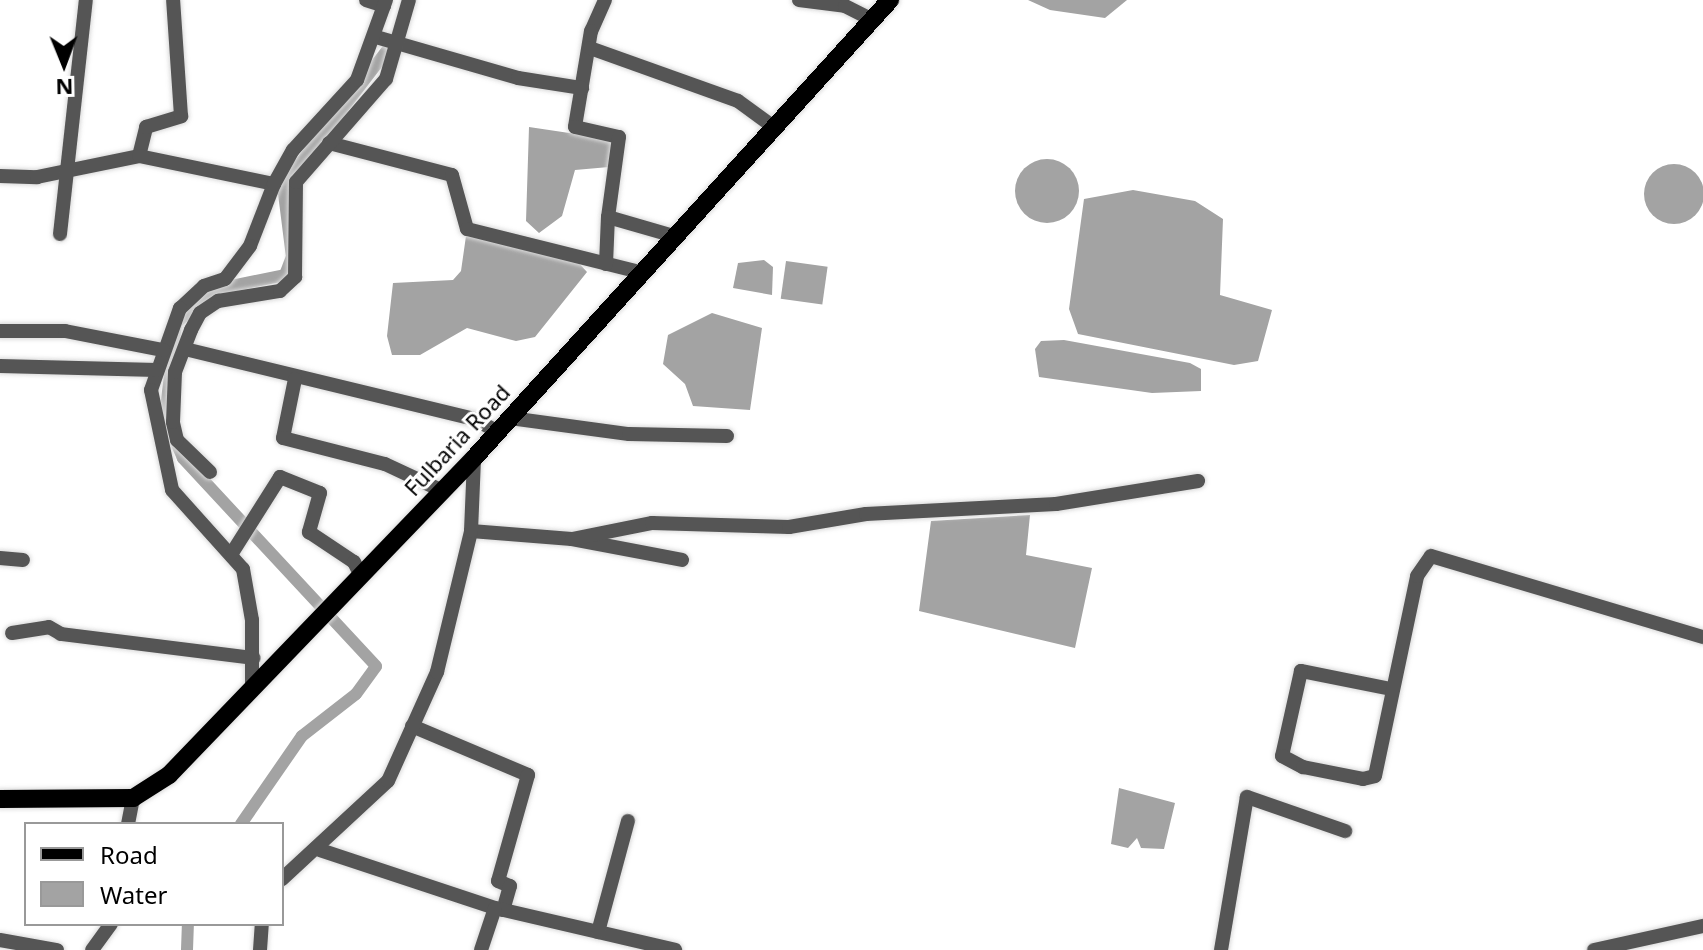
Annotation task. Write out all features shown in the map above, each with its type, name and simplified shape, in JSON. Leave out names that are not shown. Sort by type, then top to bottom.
[{"type":"main road","name":"Fulbaria Road","points":[[133,798],[169,775],[443,491],[890,0]]},
{"type":"main road","points":[[0,799],[133,798]]},
{"type":"street","points":[[60,234],[86,0]]},
{"type":"street","points":[[139,156],[146,127],[181,116],[173,0]]},
{"type":"street","points":[[252,688],[254,658],[246,583],[232,553],[172,490],[151,390],[180,308],[204,286],[225,279],[250,246],[274,184],[293,150],[357,80],[376,37],[385,3],[366,0]]},
{"type":"street","points":[[210,472],[177,440],[173,422],[175,372],[200,313],[218,301],[280,291],[295,277],[296,182],[386,79],[399,44],[409,0]]},
{"type":"street","points":[[605,0],[590,48],[575,127],[619,137],[608,217],[606,264]]},
{"type":"street","points":[[799,0],[845,6],[873,20]]},
{"type":"street","points":[[376,37],[518,78],[582,88]]},
{"type":"street","points":[[590,48],[738,101],[775,128]]},
{"type":"street","points":[[329,143],[452,175],[467,229],[640,272]]},
{"type":"street","points":[[0,176],[37,177],[66,168],[139,156],[274,184]]},
{"type":"street","points":[[608,217],[674,236]]},
{"type":"street","points":[[0,331],[65,331],[163,350]]},
{"type":"street","points":[[185,349],[295,379],[504,425],[629,434],[727,436]]},
{"type":"street","points":[[0,366],[157,370]]},
{"type":"street","points":[[295,379],[283,438],[385,464],[443,491]]},
{"type":"street","points":[[284,877],[320,850],[388,781],[437,672],[471,531],[474,458]]},
{"type":"street","points":[[232,553],[280,477],[320,493],[309,532],[354,562],[361,576]]},
{"type":"street","points":[[572,539],[652,523],[789,527],[866,514],[1056,504],[1198,481]]},
{"type":"street","points":[[471,531],[572,539],[682,560]]},
{"type":"street","points":[[1391,689],[1301,671],[1282,756],[1318,770],[1375,776],[1417,576],[1438,555],[1703,637]]},
{"type":"street","points":[[0,558],[23,560]]},
{"type":"street","points":[[12,633],[49,627],[61,634],[254,658]]},
{"type":"street","points":[[412,726],[528,775],[498,881],[510,886],[481,950]]},
{"type":"street","points":[[1221,950],[1247,797],[1345,831]]},
{"type":"street","points":[[128,822],[133,798]]},
{"type":"street","points":[[598,932],[628,821]]},
{"type":"street","points":[[320,850],[499,909],[598,932],[633,945],[675,950]]},
{"type":"street","points":[[92,950],[110,926]]},
{"type":"street","points":[[260,950],[262,926]]},
{"type":"street","points":[[1594,950],[1703,926]]},
{"type":"street","points":[[0,940],[57,950]]},
{"type":"water","points":[[1028,0],[1127,0],[1105,18],[1050,10]]},
{"type":"water","points":[[529,127],[616,140],[609,167],[575,170],[562,216],[539,233],[526,221]]},
{"type":"water","points":[[1041,159],[1053,159],[1070,168],[1077,179],[1077,203],[1070,214],[1053,223],[1041,223],[1029,218],[1020,209],[1015,197],[1015,185],[1020,173],[1029,164]]},
{"type":"water","points":[[1674,164],[1686,166],[1695,173],[1702,182],[1702,206],[1695,215],[1686,222],[1674,224],[1662,222],[1653,215],[1646,206],[1644,194],[1646,182],[1653,173],[1662,166]]},
{"type":"water","points":[[1133,190],[1195,201],[1223,219],[1220,295],[1272,310],[1258,361],[1234,365],[1078,334],[1069,309],[1084,199]]},
{"type":"water","points":[[466,236],[576,260],[587,272],[535,337],[516,341],[467,328],[420,355],[392,355],[387,336],[393,283],[453,280],[461,271]]},
{"type":"water","points":[[764,260],[773,267],[772,295],[733,288],[738,263]]},
{"type":"water","points":[[786,261],[828,267],[822,304],[781,299]]},
{"type":"water","points":[[712,313],[762,328],[750,410],[693,406],[685,384],[663,364],[668,335]]},
{"type":"water","points":[[1064,340],[1190,363],[1201,369],[1201,391],[1152,393],[1039,377],[1035,349],[1041,341]]},
{"type":"water","points":[[1030,515],[1026,555],[1092,568],[1075,648],[919,611],[931,521]]},
{"type":"water","points":[[1119,788],[1175,803],[1164,849],[1141,848],[1137,838],[1128,848],[1111,844]]},
{"type":"waterway","points":[[242,822],[302,736],[356,694],[376,666],[183,458],[165,417],[176,323],[217,289],[285,275],[292,257],[283,186],[388,49]]},
{"type":"waterway","points":[[187,950],[188,926]]}]
